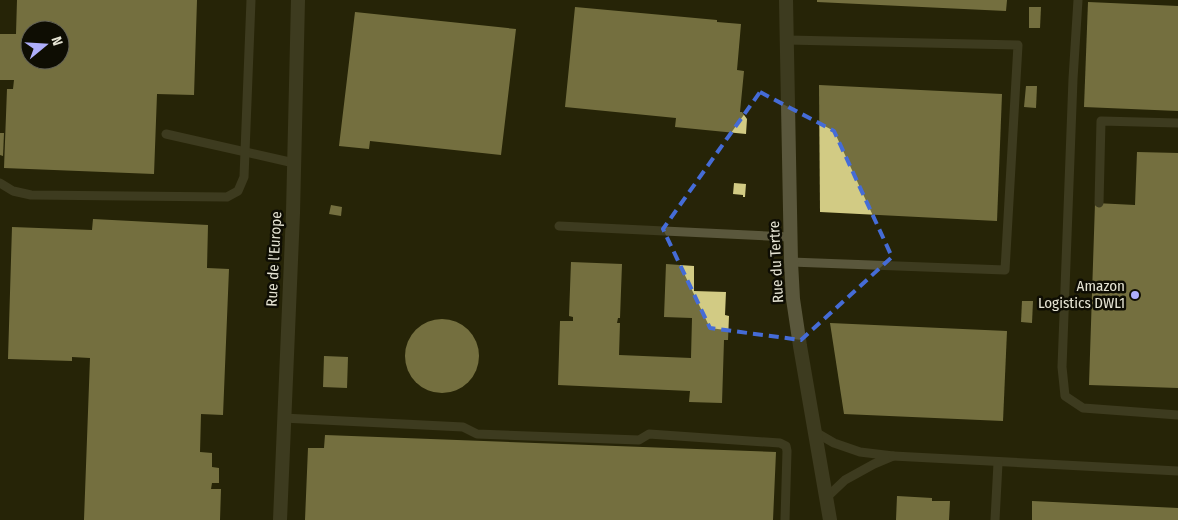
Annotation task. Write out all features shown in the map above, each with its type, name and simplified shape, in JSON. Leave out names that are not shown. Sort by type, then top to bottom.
[{"type":"street","name":"Rue de l'Europe","points":[[280,520],[294,163],[298,0]]},
{"type":"street","name":"Rue du Tertre","points":[[786,0],[790,236],[793,299],[830,520]]},
{"type":"lane","points":[[0,183],[13,191],[31,195],[227,197],[238,190],[244,177],[251,0]]},
{"type":"lane","points":[[1078,0],[1073,79],[1062,367],[1065,396],[1083,408],[1178,414]]},
{"type":"lane","points":[[787,40],[1018,45],[1005,270],[791,262]]},
{"type":"lane","points":[[1099,203],[1101,121],[1178,123]]},
{"type":"lane","points":[[166,134],[294,163]]},
{"type":"lane","points":[[559,226],[790,236]]},
{"type":"lane","points":[[283,418],[463,427],[476,434],[639,440],[649,434],[780,442],[786,446],[788,451],[785,520]]},
{"type":"lane","points":[[815,432],[834,443],[860,452],[893,456],[1178,472]]},
{"type":"lane","points":[[826,498],[845,480],[893,456]]},
{"type":"lane","points":[[995,520],[998,463]]},
{"type":"highlighted area","points":[[760,92],[834,131],[892,257],[801,340],[710,328],[663,229]]},
{"type":"building","points":[[17,0],[197,0],[194,95],[157,94],[154,174],[4,168],[7,89],[13,89],[14,80],[0,80],[0,34],[16,34]]},
{"type":"building","points":[[817,0],[1007,0],[1006,11],[817,2]]},
{"type":"building","points":[[1088,2],[1178,6],[1178,111],[1084,107]]},
{"type":"building","points":[[575,7],[717,20],[717,22],[741,24],[737,70],[744,71],[740,112],[747,119],[746,134],[675,127],[676,118],[565,107]]},
{"type":"building","points":[[1029,7],[1041,7],[1040,28],[1029,28]]},
{"type":"building","points":[[355,12],[516,29],[501,155],[370,141],[369,149],[339,146]]},
{"type":"building","points":[[819,85],[1002,94],[997,221],[820,212]]},
{"type":"building","points":[[1026,86],[1037,86],[1036,108],[1024,107]]},
{"type":"building","points":[[0,133],[4,133],[3,156],[0,155]]},
{"type":"building","name":"Amazon Logistics DWL1","points":[[1137,152],[1178,153],[1178,388],[1089,385],[1095,203],[1135,205]]},
{"type":"building","points":[[734,183],[746,184],[745,197],[733,194]]},
{"type":"building","points":[[331,205],[342,207],[341,216],[329,214]]},
{"type":"building","points":[[93,219],[208,225],[207,268],[229,269],[223,415],[201,414],[200,452],[212,453],[212,467],[219,468],[219,483],[212,483],[211,489],[221,489],[220,520],[84,520],[90,358],[72,357],[72,361],[8,359],[12,227],[92,230]]},
{"type":"building","points":[[571,262],[622,264],[620,318],[618,318],[617,323],[620,323],[619,355],[691,358],[692,318],[664,317],[666,264],[694,266],[694,291],[726,292],[725,315],[729,316],[728,340],[724,340],[722,403],[689,402],[690,391],[558,385],[560,321],[573,321],[573,317],[569,316]]},
{"type":"building","points":[[1022,301],[1033,301],[1032,323],[1021,322]]},
{"type":"building","points":[[442,319],[463,325],[473,335],[479,356],[473,377],[463,387],[442,393],[421,387],[411,377],[405,356],[411,335],[421,325]]},
{"type":"building","points":[[830,323],[1007,331],[1003,421],[844,414]]},
{"type":"building","points":[[324,356],[348,357],[347,388],[323,387]]},
{"type":"building","points":[[325,435],[776,452],[773,520],[305,520],[308,448],[324,448]]},
{"type":"building","points":[[897,496],[932,498],[932,501],[950,501],[949,520],[896,520]]},
{"type":"building","points":[[1032,501],[1178,508],[1178,520],[1032,520]]},
{"type":"place","name":"Amazon Logistics DWL1","points":[[1135,295]]}]
